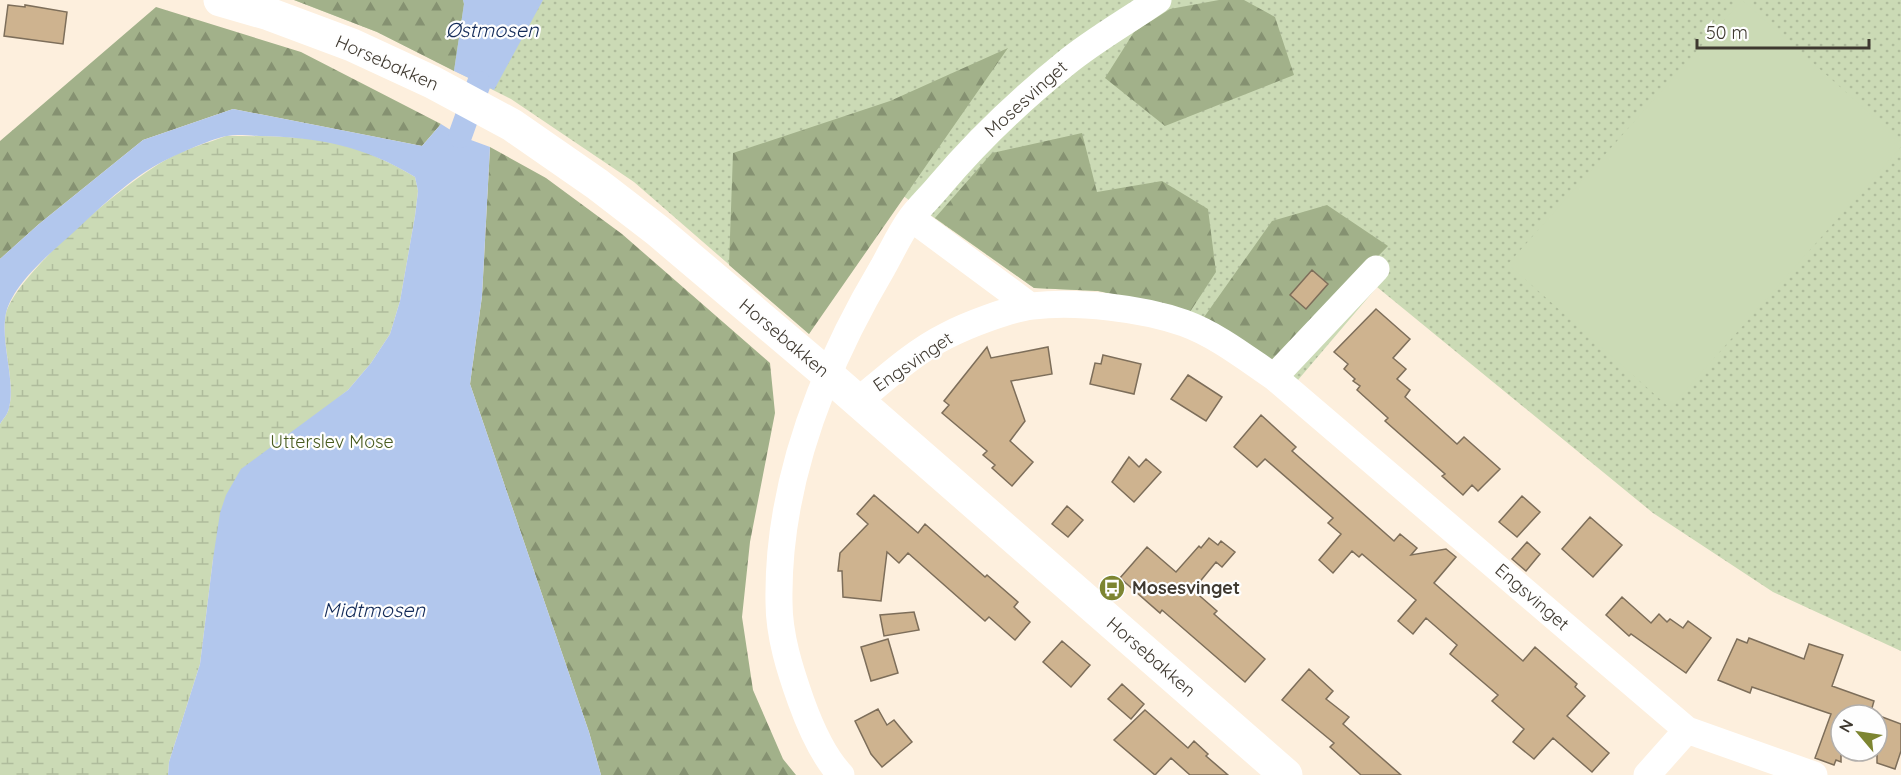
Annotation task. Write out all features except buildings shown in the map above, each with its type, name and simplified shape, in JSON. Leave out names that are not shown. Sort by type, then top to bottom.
[{"type":"street","name":"Horsebakken","points":[[220,0],[269,14],[352,45],[432,82],[512,125],[597,184],[658,231],[827,374],[1286,775]]},
{"type":"street","name":"Mosesvinget","points":[[841,775],[833,767],[807,717],[791,675],[779,602],[783,536],[793,477],[827,374],[864,299],[911,218],[952,171],[1002,118],[1067,62],[1158,0]]},
{"type":"street","points":[[911,218],[1030,306]]},
{"type":"street","points":[[1274,377],[1376,269]]},
{"type":"street","name":"Engsvinget","points":[[858,401],[905,363],[945,337],[981,321],[1030,306],[1098,306],[1138,311],[1186,324],[1224,343],[1274,377],[1687,730],[1814,775]]},
{"type":"street","points":[[1647,775],[1687,730]]},
{"type":"green space","points":[[294,0],[1901,0],[1901,651],[1773,592],[1653,513],[1377,287],[1298,380],[1159,304],[1098,291],[1034,288],[899,193],[855,257],[809,334],[634,182],[511,99],[377,32]]},
{"type":"green space","points":[[294,0],[463,0],[454,71],[377,32]]},
{"type":"green space","points":[[1219,0],[1244,0],[1275,17],[1294,75],[1165,126],[1105,78],[1134,32],[1170,9]]},
{"type":"green space","points":[[1742,0],[1901,141],[1901,147],[1670,408],[1508,264]]},
{"type":"green space","points":[[156,7],[301,52],[441,124],[422,146],[233,109],[143,140],[39,224],[0,259],[0,141]]},
{"type":"green space","points":[[1008,48],[809,334],[729,265],[733,153],[890,101]]},
{"type":"green space","points":[[1082,133],[1097,192],[1162,181],[1208,209],[1216,272],[1188,315],[1159,304],[1098,291],[1034,288],[935,218],[992,153]]},
{"type":"green space","points":[[226,136],[285,137],[332,142],[369,154],[415,177],[418,191],[415,216],[400,301],[390,334],[371,363],[348,390],[318,414],[213,559],[200,664],[169,762],[168,775],[0,775],[0,424],[7,414],[11,397],[5,336],[6,313],[15,295],[32,273],[53,250],[104,204],[171,157]]},
{"type":"green space","points":[[490,147],[546,178],[622,234],[770,363],[775,413],[750,542],[742,617],[753,690],[783,759],[796,775],[601,775],[589,732],[470,384],[482,296]]},
{"type":"green space","points":[[1327,205],[1388,246],[1274,363],[1202,320],[1272,221]]},
{"type":"water","name":"Østmosen","points":[[463,0],[543,0],[494,90],[454,71]]},
{"type":"water","name":"Midtmosen","points":[[233,109],[422,146],[441,124],[460,136],[490,147],[482,296],[470,384],[589,732],[601,775],[168,775],[169,762],[200,664],[220,513],[226,495],[241,469],[348,390],[371,363],[390,334],[400,301],[415,216],[418,191],[415,177],[396,166],[359,151],[301,138],[227,136],[200,145],[159,164],[133,180],[45,258],[25,279],[10,301],[6,313],[5,337],[11,397],[7,414],[0,424],[0,259],[39,224],[143,140]]},
{"type":"waterway","points":[[460,136],[479,83]]},
{"type":"place","name":"Mosesvinget","points":[[1112,588]]},
{"type":"park label","name":"Utterslev Mose","points":[[332,442]]}]
